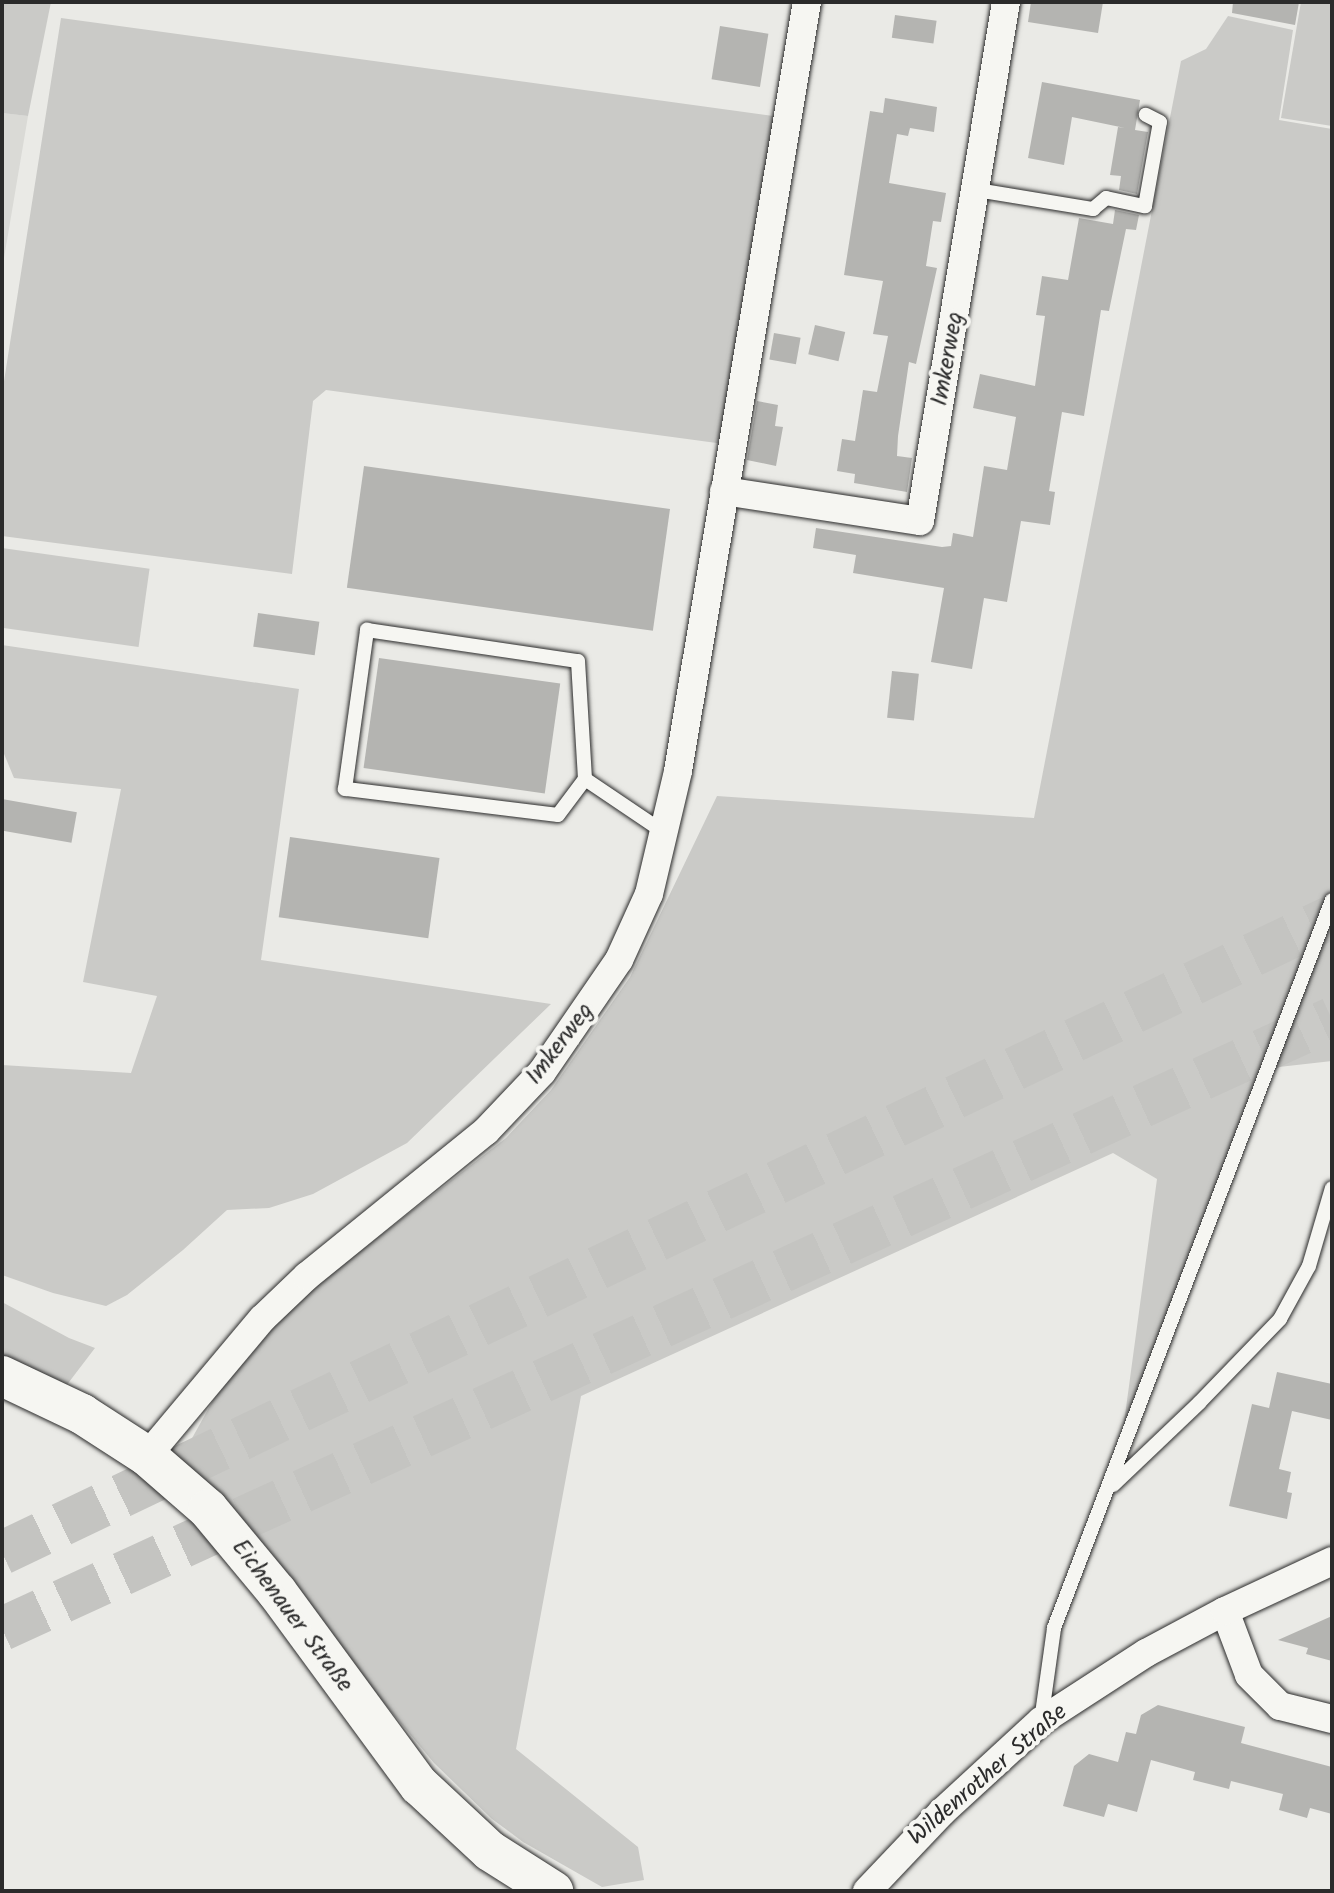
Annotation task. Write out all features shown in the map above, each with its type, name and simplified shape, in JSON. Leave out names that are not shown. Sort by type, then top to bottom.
[{"type":"street","name":"Imkerweg","points":[[147,1456],[274,1307],[307,1276],[486,1131],[542,1072],[619,960],[649,894],[666,833],[807,2]]},
{"type":"street","name":"Imkerweg","points":[[724,491],[920,521],[1006,2]]},
{"type":"street","name":"Eichenauer Straße","points":[[2,1376],[82,1414],[147,1456],[208,1509],[242,1546],[419,1785],[490,1851],[553,1891]]},
{"type":"street","name":"Wildenrother Straße","points":[[867,1891],[942,1812],[1041,1721],[1146,1653],[1225,1611],[1332,1561]]},
{"type":"street","points":[[1225,1611],[1249,1675],[1280,1706],[1332,1719]]},
{"type":"lane","points":[[977,190],[1093,209],[1106,198],[1145,206],[1160,122],[1146,115]]},
{"type":"lane","points":[[367,630],[578,661],[585,779],[558,815],[345,789],[367,630]]},
{"type":"lane","points":[[585,779],[666,833]]},
{"type":"lane","points":[[1041,1721],[1054,1628],[1332,900]]},
{"type":"lane","points":[[1110,1488],[1199,1403],[1280,1319],[1309,1266],[1332,1188]]},
{"type":"shaded area","points":[[2,2],[51,2],[28,116],[2,113]]},
{"type":"shaded area","points":[[1301,2],[1332,2],[1332,126],[1281,118]]},
{"type":"shaded area","points":[[1228,16],[1293,30],[1279,120],[1332,129],[1332,1061],[1262,1069],[1123,1430],[1157,1179],[1113,1153],[581,1396],[516,1749],[638,1847],[644,1880],[602,1887],[523,1842],[492,1819],[434,1763],[185,1464],[191,1440],[225,1379],[297,1300],[506,1138],[551,1090],[630,977],[717,796],[1034,818],[1181,61],[1206,49]]},
{"type":"shaded area","points":[[61,18],[781,117],[724,444],[326,390],[313,401],[292,574],[2,536],[2,394]]},
{"type":"shaded area","points":[[2,113],[28,116],[2,270]]},
{"type":"shaded area","points":[[2,548],[150,569],[139,647],[2,628]]},
{"type":"shaded area","points":[[2,645],[299,689],[261,960],[551,1004],[407,1143],[313,1194],[269,1208],[227,1210],[127,1295],[106,1306],[53,1293],[2,1275],[2,1065],[131,1073],[157,996],[83,982],[121,789],[14,778],[2,749]]},
{"type":"shaded area","points":[[2,1302],[69,1338],[95,1348],[66,1386],[2,1356]]},
{"type":"building","points":[[1031,2],[1103,2],[1098,33],[1028,22]]},
{"type":"building","points":[[1233,2],[1299,2],[1295,25],[1232,13]]},
{"type":"building","points":[[895,15],[937,21],[933,44],[892,38]]},
{"type":"building","points":[[720,26],[768,34],[760,87],[712,79]]},
{"type":"building","points":[[1042,82],[1140,100],[1135,130],[1148,132],[1137,194],[1119,190],[1121,176],[1110,175],[1118,127],[1125,128],[1072,117],[1064,165],[1028,158]]},
{"type":"building","points":[[885,98],[937,107],[934,132],[910,128],[908,136],[897,134],[889,183],[946,193],[941,222],[933,221],[926,266],[937,268],[916,364],[909,362],[898,436],[897,456],[912,458],[907,492],[854,483],[855,474],[837,471],[842,439],[855,441],[863,390],[877,392],[888,336],[873,334],[883,281],[844,275],[870,111],[883,113]]},
{"type":"building","points":[[1115,210],[1139,215],[1136,230],[1126,229],[1109,311],[1101,310],[1084,416],[1062,412],[1049,491],[1055,492],[1050,525],[1021,521],[1007,602],[984,598],[972,669],[931,662],[944,588],[853,573],[856,555],[813,548],[816,528],[942,547],[951,546],[953,533],[973,537],[984,466],[1007,470],[1016,417],[973,408],[980,374],[1035,386],[1045,316],[1036,315],[1042,276],[1068,280],[1079,218],[1113,224]]},
{"type":"building","points":[[815,325],[845,332],[838,361],[808,354]]},
{"type":"building","points":[[774,333],[801,338],[796,364],[769,360]]},
{"type":"building","points":[[757,401],[778,405],[775,426],[783,427],[776,466],[747,460]]},
{"type":"building","points":[[364,466],[670,509],[653,631],[347,588]]},
{"type":"building","points":[[258,613],[319,622],[315,655],[253,647]]},
{"type":"building","points":[[379,658],[560,683],[545,793],[364,768]]},
{"type":"building","points":[[892,671],[919,674],[914,721],[887,718]]},
{"type":"building","points":[[2,799],[77,812],[71,843],[2,830]]},
{"type":"building","points":[[290,837],[440,858],[428,938],[279,917]]},
{"type":"building","points":[[1277,1372],[1332,1384],[1332,1420],[1292,1411],[1279,1469],[1291,1472],[1287,1492],[1292,1493],[1287,1519],[1229,1506],[1252,1404],[1269,1408]]},
{"type":"building","points":[[1332,1616],[1332,1661],[1306,1654],[1308,1648],[1278,1640]]},
{"type":"building","points":[[1158,1705],[1245,1727],[1241,1743],[1332,1767],[1332,1814],[1310,1808],[1307,1818],[1279,1810],[1283,1794],[1231,1781],[1229,1789],[1193,1780],[1195,1772],[1151,1760],[1137,1812],[1108,1804],[1104,1817],[1063,1806],[1074,1766],[1089,1754],[1118,1762],[1126,1732],[1136,1734],[1141,1715]]},
{"type":"tunnel","points":[[2,1553],[1332,917]]},
{"type":"tunnel","points":[[2,1629],[1332,1019]]}]
